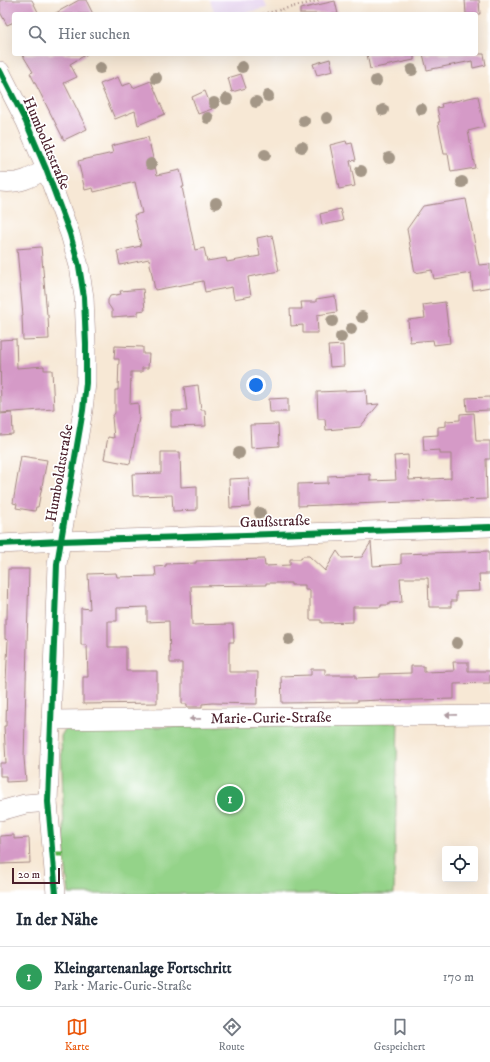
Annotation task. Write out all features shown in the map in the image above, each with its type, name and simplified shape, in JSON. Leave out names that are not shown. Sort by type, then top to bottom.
[{"type":"street","name":"Humboldtstraße","points":[[0,71],[26,122],[46,169],[70,234],[79,266],[84,297],[86,382],[83,410],[57,564],[48,802],[56,894]]},
{"type":"street","points":[[0,182],[11,183],[24,181],[46,169]]},
{"type":"street","name":"Gaußstraße","points":[[0,544],[490,527]]},
{"type":"street","name":"Marie-Curie-Straße","points":[[51,720],[490,715]]},
{"type":"street","points":[[0,811],[25,804],[48,802]]},
{"type":"path","points":[[271,12],[322,0]]},
{"type":"shaded area","points":[[210,0],[264,0],[267,8],[249,12],[214,12]]},
{"type":"green space","points":[[398,722],[394,894],[69,894],[65,862],[61,736],[65,729]]},
{"type":"building","points":[[0,0],[32,0],[38,12],[12,12],[12,23],[7,25],[0,12]]},
{"type":"building","points":[[79,0],[86,0],[92,12],[58,12]]},
{"type":"building","points":[[465,0],[479,0],[480,14],[478,14],[478,12],[466,12]]},
{"type":"building","points":[[335,1],[338,12],[300,12],[300,9]]},
{"type":"building","points":[[478,54],[484,54],[486,65],[473,68],[472,61],[427,70],[424,56],[478,56]]},
{"type":"building","points":[[23,56],[84,56],[70,64],[77,77],[64,83],[87,129],[64,140],[30,73],[33,72]]},
{"type":"building","points":[[367,56],[414,56],[414,60],[370,69]]},
{"type":"building","points":[[330,59],[333,71],[317,75],[313,64]]},
{"type":"building","points":[[241,74],[246,88],[232,92],[228,78]]},
{"type":"building","points":[[118,77],[122,86],[131,83],[133,88],[151,81],[165,114],[138,125],[135,111],[115,119],[100,84]]},
{"type":"building","points":[[205,91],[212,109],[198,114],[192,97]]},
{"type":"building","points":[[478,96],[484,127],[468,131],[475,168],[451,172],[448,154],[444,154],[437,108],[442,107],[441,104]]},
{"type":"building","points":[[148,137],[157,175],[180,170],[195,250],[204,248],[207,261],[226,258],[227,262],[260,256],[257,238],[272,235],[279,271],[248,277],[251,296],[234,299],[232,287],[205,292],[203,281],[155,290],[149,259],[120,265],[117,251],[141,246],[134,215],[142,213],[135,182],[94,192],[93,188],[85,190],[78,161],[113,153],[111,146]]},
{"type":"building","points":[[346,141],[347,144],[352,143],[356,160],[350,161],[355,186],[339,189],[330,145]]},
{"type":"building","points":[[466,199],[479,265],[490,264],[490,287],[473,290],[471,273],[434,279],[432,270],[415,273],[407,229],[423,206]]},
{"type":"building","points":[[340,209],[343,221],[322,225],[320,214]]},
{"type":"building","points":[[41,247],[49,339],[23,340],[23,316],[17,249]]},
{"type":"building","points":[[143,289],[145,310],[138,311],[138,315],[112,317],[112,310],[108,304],[110,296],[121,294],[120,291]]},
{"type":"building","points":[[335,296],[337,312],[317,315],[318,333],[303,333],[303,325],[291,326],[290,309],[302,309],[301,302],[316,302],[316,299]]},
{"type":"building","points":[[445,302],[450,343],[434,345],[433,340],[410,342],[408,320],[425,318],[423,305]]},
{"type":"building","points":[[16,339],[17,368],[44,366],[44,370],[52,370],[54,409],[1,413],[0,340]]},
{"type":"building","points":[[343,345],[344,366],[330,367],[328,346]]},
{"type":"building","points":[[115,346],[143,347],[143,354],[149,354],[148,368],[142,368],[142,372],[131,372],[130,404],[138,403],[139,418],[130,464],[104,459],[108,437],[114,438],[112,417],[115,413],[115,390],[118,390],[119,359],[114,359]]},
{"type":"building","points":[[198,385],[201,410],[205,410],[206,426],[171,427],[171,411],[187,411],[184,387]]},
{"type":"building","points":[[366,390],[367,405],[379,404],[360,427],[326,430],[325,419],[318,419],[317,392]]},
{"type":"building","points":[[490,397],[490,410],[467,411],[466,398]]},
{"type":"building","points":[[288,398],[288,412],[270,412],[269,399]]},
{"type":"building","points":[[12,413],[13,434],[0,435],[0,414]]},
{"type":"building","points":[[474,413],[476,441],[490,441],[490,459],[486,459],[487,499],[298,506],[298,484],[328,483],[328,476],[370,474],[370,481],[396,480],[394,456],[408,455],[409,480],[451,478],[451,454],[440,454],[440,450],[424,451],[423,436],[438,435],[438,427],[446,426],[446,421],[460,420],[460,414]]},
{"type":"building","points":[[278,424],[279,446],[251,448],[250,425]]},
{"type":"building","points":[[161,452],[180,452],[181,487],[197,486],[197,510],[173,511],[172,495],[133,496],[132,474],[161,473]]},
{"type":"building","points":[[21,456],[47,460],[38,507],[36,507],[35,511],[16,508],[17,504],[13,503]]},
{"type":"building","points":[[249,478],[250,507],[230,508],[229,479]]},
{"type":"building","points":[[371,542],[373,566],[401,564],[401,554],[489,551],[489,574],[479,574],[480,591],[456,592],[456,601],[451,601],[451,607],[429,607],[428,578],[400,578],[402,602],[389,603],[389,605],[381,605],[381,607],[353,607],[353,622],[321,623],[321,620],[310,620],[310,590],[305,590],[305,585],[291,585],[291,583],[266,583],[266,585],[191,586],[192,625],[233,624],[234,642],[229,642],[229,672],[258,672],[257,704],[212,703],[202,704],[202,707],[187,707],[187,704],[182,704],[182,663],[170,663],[169,621],[147,622],[147,607],[117,608],[117,621],[108,621],[108,647],[126,647],[126,671],[157,671],[157,703],[83,704],[83,677],[88,677],[87,645],[81,645],[81,608],[90,609],[88,574],[116,573],[117,577],[156,576],[155,567],[166,566],[166,564],[196,563],[196,561],[264,559],[265,566],[290,565],[290,559],[301,559],[303,556],[309,556],[325,571],[337,551],[342,558],[362,557]]},
{"type":"building","points":[[8,569],[29,569],[24,758],[26,781],[6,782],[6,776],[0,776],[0,763],[6,763],[4,726],[6,726],[8,640],[5,639],[5,618],[7,618]]},
{"type":"building","points":[[453,662],[468,662],[468,671],[490,671],[490,683],[454,684],[454,699],[282,703],[281,676],[311,675],[311,669],[325,669],[325,675],[356,675],[356,678],[380,677],[380,674],[411,673],[411,666],[424,666],[424,672],[454,671]]},
{"type":"building","points":[[14,835],[14,839],[29,838],[30,863],[0,864],[0,836]]},
{"type":"marked path","points":[[53,854],[68,854]]},
{"type":"cycle path","points":[[0,71],[26,122],[46,169],[70,234],[79,266],[84,297],[86,383],[83,410],[57,564],[48,802],[56,894]]},
{"type":"cycle path","points":[[0,544],[490,527]]},
{"type":"place","name":"Kleingartenanlage Fortschritt","points":[[230,799]]}]
